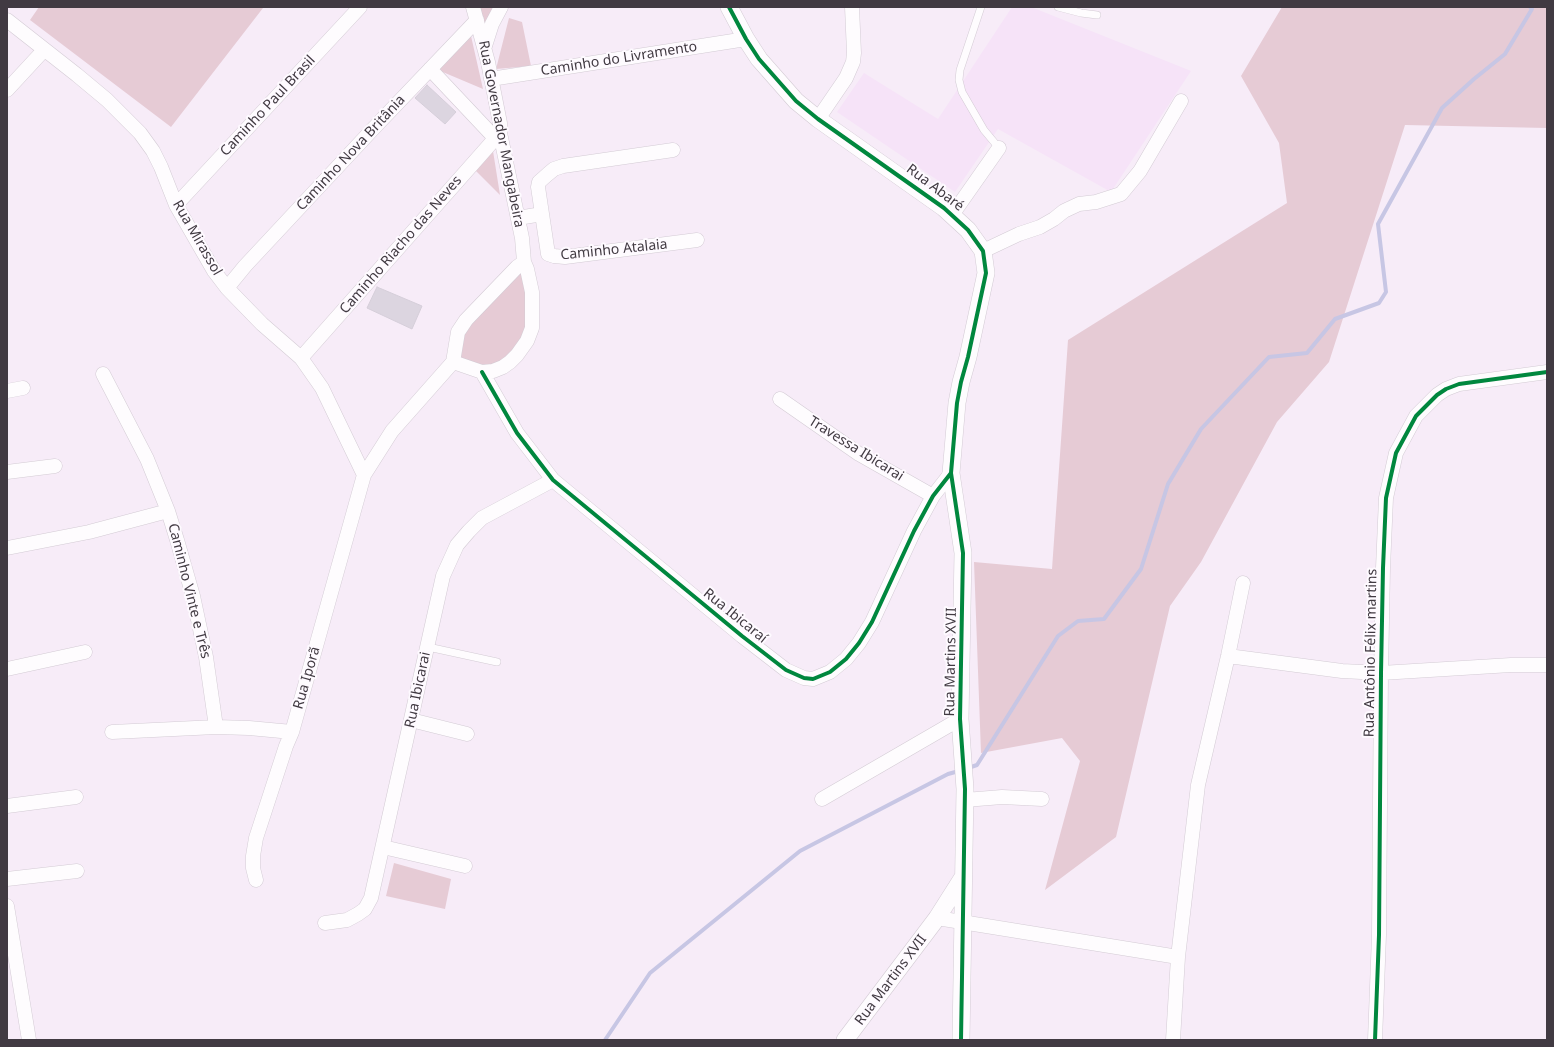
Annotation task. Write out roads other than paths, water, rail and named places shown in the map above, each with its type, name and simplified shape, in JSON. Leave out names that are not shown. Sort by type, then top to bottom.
[{"type":"street","name":"Caminho Paul Brasil","points":[[176,205],[360,7]]},
{"type":"street","points":[[484,47],[500,7]]},
{"type":"street","name":"Rua Abaré","points":[[729,7],[746,39],[759,59],[783,87],[818,119],[933,199],[952,214],[968,230],[983,251],[986,273],[957,403],[951,473]]},
{"type":"street","points":[[818,119],[846,78],[853,62],[852,7]]},
{"type":"street","name":"Rua Governador Mangabeira","points":[[475,14],[491,79],[498,136],[518,218],[522,238],[524,262],[527,269],[532,299],[532,328],[529,337],[518,355],[510,362],[493,371],[482,372]]},
{"type":"street","name":"Caminho Nova Britânia","points":[[228,288],[245,266],[430,69],[475,14]]},
{"type":"street","name":"Rua Mirassol","points":[[7,20],[107,100],[140,133],[154,151],[162,167],[176,205],[214,271],[262,324],[301,358],[322,388],[364,475]]},
{"type":"street","name":"Caminho do Livramento","points":[[491,79],[746,39]]},
{"type":"street","points":[[7,90],[44,50]]},
{"type":"street","points":[[430,69],[498,136]]},
{"type":"street","points":[[983,251],[1019,234],[1040,227],[1064,211],[1079,204],[1096,202],[1121,194],[1140,172],[1181,101]]},
{"type":"street","name":"Caminho Riacho das Neves","points":[[301,358],[498,136]]},
{"type":"street","points":[[952,214],[999,148]]},
{"type":"street","points":[[518,218],[542,214],[538,184],[554,169],[577,163],[673,150]]},
{"type":"street","name":"Caminho Atalaia","points":[[542,214],[548,254],[554,256],[565,257],[697,240]]},
{"type":"street","points":[[364,475],[392,431],[453,362],[458,332],[463,324],[517,266],[524,262]]},
{"type":"street","points":[[453,362],[482,372]]},
{"type":"street","name":"Rua Ibicaraí","points":[[482,372],[517,433],[553,480],[772,661],[804,678],[813,679],[822,676],[838,666],[859,643],[872,622],[914,531],[933,496],[951,473]]},
{"type":"street","name":"Rua Antônio Félix martins","points":[[1375,1040],[1379,935],[1380,673],[1383,568],[1386,498],[1396,453],[1416,416],[1436,394],[1459,384],[1547,372]]},
{"type":"street","name":"Caminho Vinte e Três","points":[[103,374],[147,459],[168,511],[193,596],[206,657],[216,727]]},
{"type":"street","points":[[7,391],[23,388]]},
{"type":"street","name":"Travessa Ibicarai","points":[[780,399],[859,454],[933,496]]},
{"type":"street","points":[[7,472],[55,466]]},
{"type":"street","name":"Rua Martins XVII","points":[[846,1040],[937,918],[963,876],[965,795],[960,719],[963,553],[951,473]]},
{"type":"street","name":"Rua Iporã","points":[[256,880],[254,868],[254,846],[261,820],[292,732],[364,475]]},
{"type":"street","name":"Rua Ibicarai","points":[[326,923],[347,920],[365,909],[371,898],[444,576],[457,545],[482,518],[553,480]]},
{"type":"street","points":[[7,548],[89,532],[168,511]]},
{"type":"street","points":[[1173,1040],[1178,957],[1198,785],[1228,656],[1243,583]]},
{"type":"street","points":[[7,669],[85,652]]},
{"type":"street","points":[[1228,656],[1342,670],[1380,673],[1547,664]]},
{"type":"street","points":[[822,799],[960,719]]},
{"type":"street","points":[[411,720],[467,734]]},
{"type":"street","points":[[112,732],[216,727],[292,732]]},
{"type":"street","points":[[965,795],[1042,799]]},
{"type":"street","points":[[7,806],[76,797]]},
{"type":"street","points":[[383,846],[466,866]]},
{"type":"street","points":[[7,879],[77,871]]},
{"type":"street","points":[[961,1040],[963,876]]},
{"type":"street","points":[[7,906],[11,961],[25,1040]]},
{"type":"street","points":[[937,918],[1178,957]]},
{"type":"lane","points":[[981,7],[960,70],[959,80],[962,92],[984,130],[999,148]]},
{"type":"lane","points":[[1058,7],[1081,14],[1097,15]]},
{"type":"lane","points":[[428,647],[497,662]]},
{"type":"waterway","points":[[968,768],[977,765],[1058,636],[1078,621],[1104,619],[1141,569],[1168,484],[1201,429],[1269,357],[1307,353],[1335,319],[1379,303],[1386,292],[1378,224],[1442,108],[1505,54],[1532,9],[1530,7]]},
{"type":"waterway","points":[[605,1040],[650,973],[800,851],[948,774],[959,771]]}]
